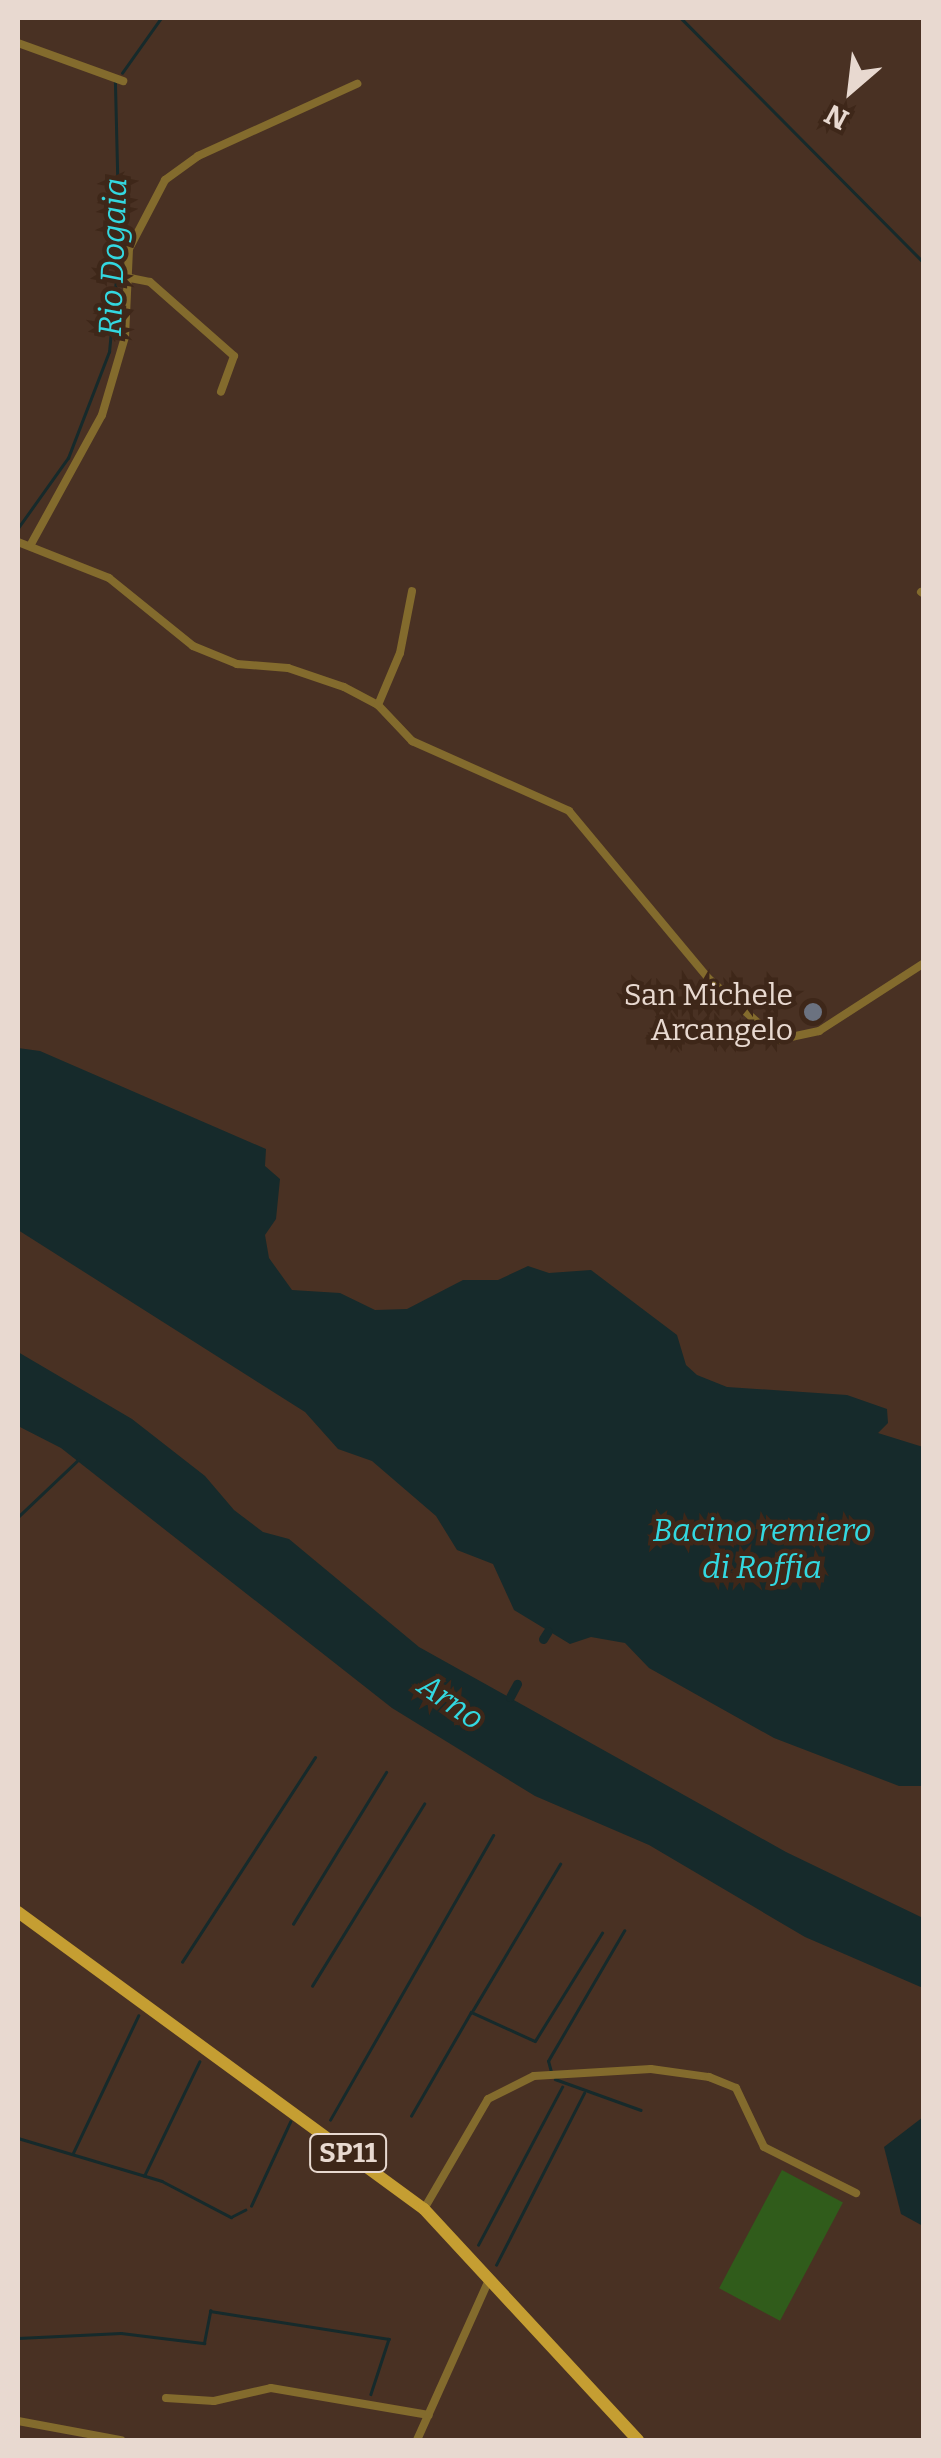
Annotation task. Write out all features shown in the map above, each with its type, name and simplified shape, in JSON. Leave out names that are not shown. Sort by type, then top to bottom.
[{"type":"main road","name":"SP11","points":[[18,1912],[424,2209],[638,2440]]},
{"type":"street","points":[[18,43],[123,82]]},
{"type":"street","points":[[30,546],[102,415],[121,358],[130,278],[129,249],[177,168],[356,84]]},
{"type":"street","points":[[130,278],[144,278],[234,356],[221,392]]},
{"type":"street","points":[[18,542],[109,578],[184,641],[216,657],[304,672],[378,705],[412,741],[569,812],[708,978],[777,1040],[818,1031],[924,963]]},
{"type":"street","points":[[378,705],[400,653],[412,591]]},
{"type":"street","points":[[424,2209],[488,2099],[534,2076],[651,2069],[736,2088],[764,2147],[856,2193]]},
{"type":"street","points":[[417,2440],[490,2280]]},
{"type":"street","points":[[166,2398],[214,2401],[271,2388],[429,2415]]},
{"type":"street","points":[[18,2421],[121,2440]]},
{"type":"green space","points":[[782,2170],[843,2202],[780,2321],[719,2288]]},
{"type":"water","name":"Bacino remiero di Roffia","points":[[18,1048],[40,1051],[266,1149],[265,1166],[280,1179],[276,1219],[265,1235],[269,1258],[292,1290],[340,1293],[375,1310],[407,1309],[463,1280],[498,1280],[528,1266],[549,1273],[591,1270],[677,1335],[686,1365],[697,1375],[727,1387],[847,1395],[887,1409],[888,1423],[878,1433],[923,1447],[923,1786],[899,1786],[774,1738],[649,1668],[625,1643],[591,1637],[570,1644],[514,1610],[493,1564],[457,1550],[436,1516],[372,1461],[338,1449],[305,1412],[18,1230]]},
{"type":"water","name":"Arno","points":[[18,1352],[132,1419],[205,1476],[234,1510],[263,1532],[289,1539],[419,1647],[786,1852],[923,1918],[923,1988],[805,1937],[649,1845],[535,1796],[392,1708],[61,1448],[18,1426]]},
{"type":"water","points":[[923,2117],[923,2226],[901,2214],[884,2147]]},
{"type":"waterway","name":"Rio Dogaia","points":[[122,73],[161,18]]},
{"type":"waterway","points":[[681,18],[924,263]]},
{"type":"waterway","name":"Rio Dogaia","points":[[18,528],[68,458],[109,352],[119,249],[115,82]]},
{"type":"waterway","points":[[18,1517],[78,1460]]},
{"type":"waterway","points":[[543,1639],[548,1631]]},
{"type":"waterway","points":[[510,1697],[517,1684]]},
{"type":"waterway","points":[[182,1962],[315,1757]]},
{"type":"waterway","points":[[293,1924],[386,1772]]},
{"type":"waterway","points":[[312,1986],[424,1804]]},
{"type":"waterway","points":[[330,2120],[493,1835]]},
{"type":"waterway","points":[[473,2010],[560,1864]]},
{"type":"waterway","points":[[551,2072],[548,2061],[624,1931]]},
{"type":"waterway","points":[[411,2116],[471,2012],[535,2041],[602,1933]]},
{"type":"waterway","points":[[73,2153],[138,2016]]},
{"type":"waterway","points":[[144,2176],[199,2062]]},
{"type":"waterway","points":[[555,2079],[641,2110]]},
{"type":"waterway","points":[[478,2245],[562,2087]]},
{"type":"waterway","points":[[496,2265],[584,2093]]},
{"type":"waterway","points":[[251,2206],[290,2122]]},
{"type":"waterway","points":[[18,2138],[162,2181],[231,2217],[245,2210]]},
{"type":"waterway","points":[[18,2338],[121,2333],[204,2343],[210,2311],[389,2339],[371,2394]]},
{"type":"place","name":"San Michele Arcangelo","points":[[813,1012]]}]
